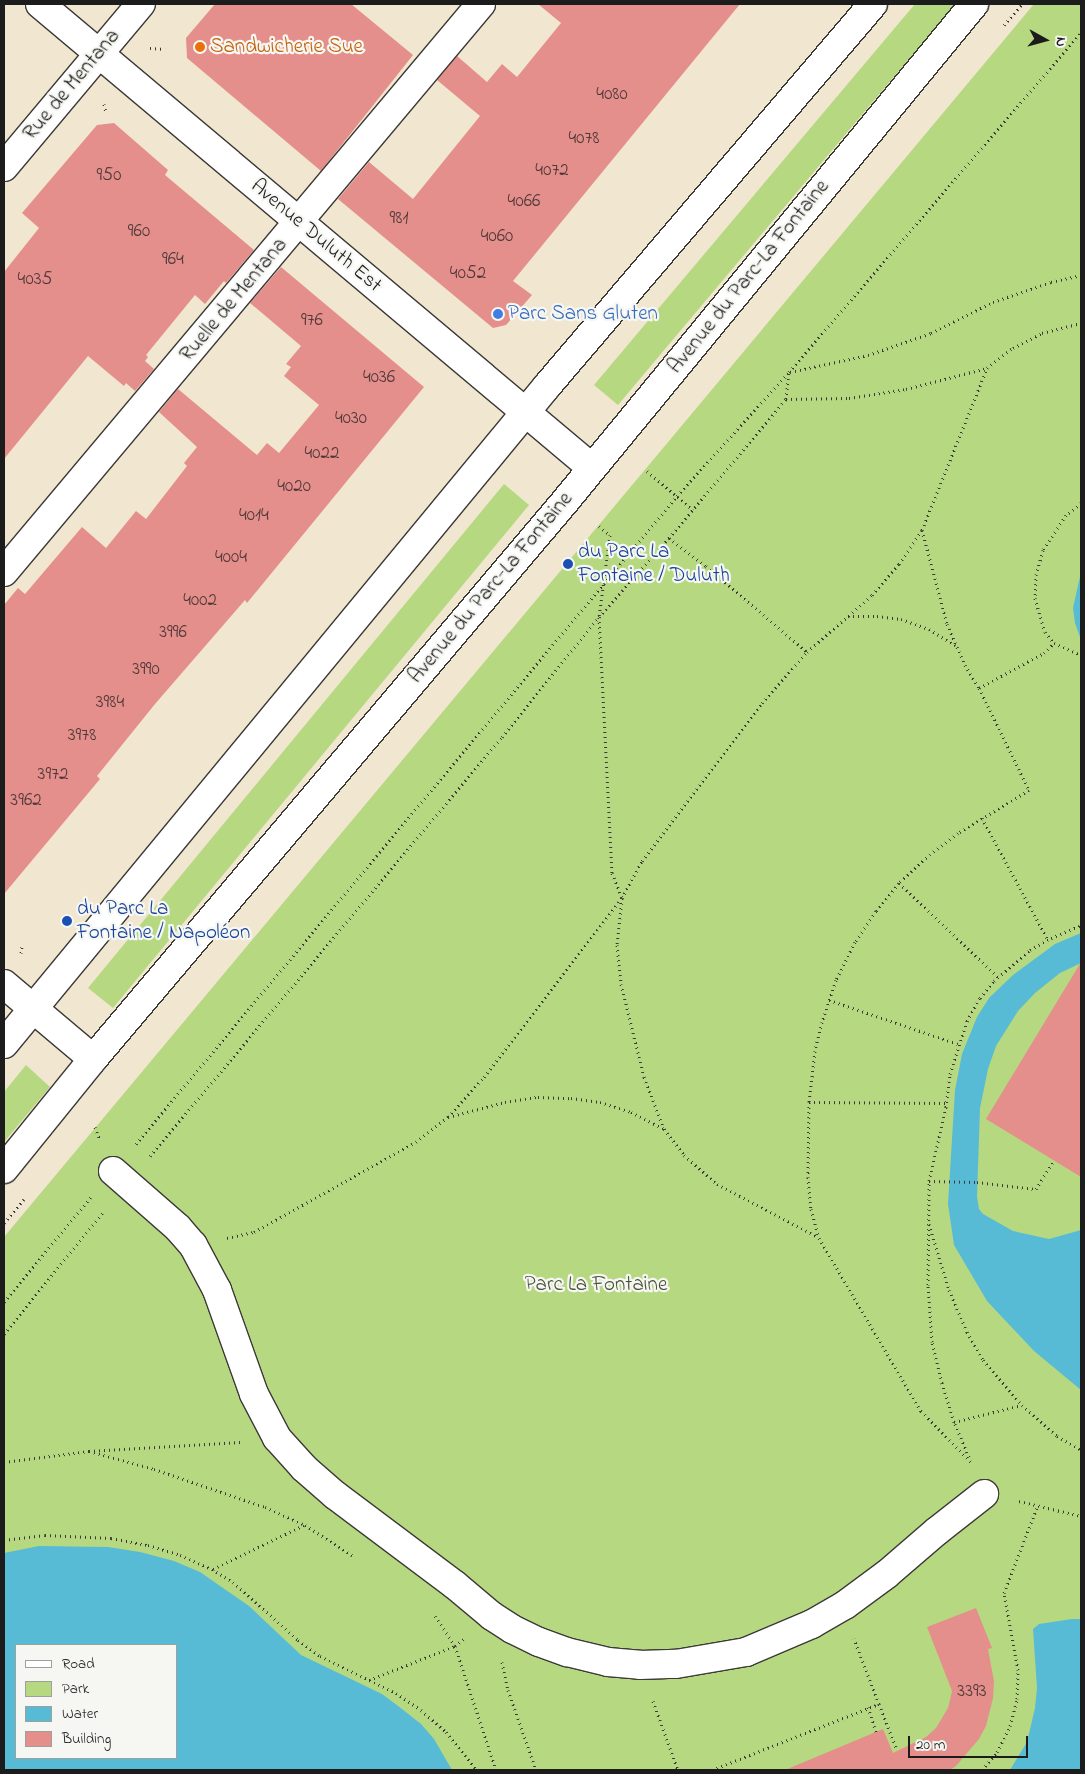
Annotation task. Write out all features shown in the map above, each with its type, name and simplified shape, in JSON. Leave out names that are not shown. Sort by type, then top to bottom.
[{"type":"street","name":"Avenue Duluth Est","points":[[40,4],[592,468]]},
{"type":"street","name":"Rue de Mentana","points":[[4,167],[141,4]]},
{"type":"street","name":"Ruelle de Mentana","points":[[4,572],[300,222],[481,4]]},
{"type":"street","points":[[4,1044],[525,412],[873,4]]},
{"type":"street","name":"Avenue du Parc-La Fontaine","points":[[4,1169],[93,1059],[592,468],[974,4]]},
{"type":"street","points":[[4,984],[93,1059]]},
{"type":"street","points":[[120,1177],[178,1228],[193,1245],[217,1290],[254,1394],[277,1438],[304,1468],[335,1495],[455,1585],[492,1616],[512,1629],[539,1642],[567,1652],[608,1662],[640,1665],[676,1664],[746,1652],[812,1624],[845,1604],[887,1574],[984,1494]]},
{"type":"path","points":[[4,1334],[120,1177],[677,496],[789,372],[1081,33]]},
{"type":"path","points":[[145,47],[165,49]]},
{"type":"path","points":[[789,372],[868,355],[931,333],[993,302],[1051,282],[1081,275]]},
{"type":"path","points":[[786,398],[849,398],[906,389],[987,368],[1013,348],[1042,333],[1081,323]]},
{"type":"path","points":[[193,1245],[254,1232],[416,1142],[448,1117],[517,1035],[622,898],[642,861],[762,703],[807,652],[872,595],[899,564],[922,530],[987,368]]},
{"type":"path","points":[[4,1302],[120,1177],[502,737],[599,617],[693,510],[786,398],[789,372]]},
{"type":"path","points":[[647,471],[693,510]]},
{"type":"path","points":[[1081,503],[1066,515],[1054,531],[1043,550],[1036,574],[1036,598],[1045,632],[1054,643],[1081,655]]},
{"type":"path","points":[[599,526],[610,535],[605,584],[599,617],[612,873],[622,898],[617,945],[621,984],[644,1077],[664,1129],[684,1155],[717,1184],[819,1238]]},
{"type":"path","points":[[922,530],[936,586],[956,645],[1029,790],[982,818],[930,854],[899,883],[876,910],[855,942],[836,980],[815,1051],[809,1102],[808,1177],[811,1209],[819,1238],[921,1411],[970,1460]]},
{"type":"path","points":[[669,538],[706,566],[807,652]]},
{"type":"path","points":[[848,616],[877,616],[901,619],[929,629],[956,645]]},
{"type":"path","points":[[979,688],[1044,653],[1054,643]]},
{"type":"path","points":[[982,818],[1048,940]]},
{"type":"path","points":[[899,883],[998,976]]},
{"type":"path","points":[[1081,925],[1030,950],[998,976],[980,998],[967,1021],[958,1044],[950,1074],[947,1103],[929,1181],[928,1219],[928,1285],[932,1342],[954,1422],[984,1494],[1038,1504],[1081,1516]]},
{"type":"path","points":[[21,953],[22,946]]},
{"type":"path","points":[[829,1000],[958,1044]]},
{"type":"path","points":[[448,1117],[505,1102],[538,1097],[571,1098],[600,1102],[631,1112],[664,1129]]},
{"type":"path","points":[[809,1102],[947,1103]]},
{"type":"path","points":[[929,1181],[977,1182],[1036,1189],[1054,1160]]},
{"type":"path","points":[[928,1219],[949,1290],[967,1332],[983,1360],[1022,1404],[1057,1436],[1081,1450]]},
{"type":"path","points":[[954,1422],[1022,1404]]},
{"type":"path","points":[[4,1462],[89,1451],[230,1444],[277,1438]]},
{"type":"path","points":[[89,1451],[154,1469],[222,1492],[305,1525],[356,1557]]},
{"type":"path","points":[[982,1770],[997,1752],[1010,1726],[1017,1699],[1018,1670],[1004,1593],[1038,1504]]},
{"type":"path","points":[[212,1569],[305,1525]]},
{"type":"path","points":[[4,1540],[45,1534],[111,1538],[148,1545],[180,1555],[212,1569],[233,1582],[298,1640],[320,1656],[396,1693],[421,1710],[446,1732],[477,1770]]},
{"type":"path","points":[[434,1615],[455,1646],[496,1770]]},
{"type":"path","points":[[492,1616],[508,1690],[536,1770]]},
{"type":"path","points":[[846,1640],[853,1636],[897,1750]]},
{"type":"path","points":[[369,1680],[455,1646]]},
{"type":"path","points":[[640,1665],[678,1770]]},
{"type":"path","points":[[712,1770],[879,1704]]},
{"type":"path","points":[[868,1707],[876,1732]]},
{"type":"green space","points":[[915,4],[955,4],[618,405],[594,385]]},
{"type":"green space","name":"Parc La Fontaine","points":[[1034,4],[1081,4],[1081,1770],[4,1770],[4,1237]]},
{"type":"green space","points":[[504,484],[529,505],[113,1008],[88,988]]},
{"type":"green space","points":[[26,1065],[50,1087],[4,1142],[4,1092]]},
{"type":"water","points":[[1081,572],[1081,640],[1075,623],[1073,608]]},
{"type":"water","points":[[1081,933],[1081,963],[1060,973],[1035,993],[1018,1011],[996,1046],[988,1069],[980,1108],[977,1197],[979,1209],[983,1214],[1013,1231],[1049,1239],[1081,1230],[1081,1390],[1034,1351],[987,1301],[954,1245],[948,1204],[955,1090],[962,1054],[977,1017],[989,998],[1013,975],[1055,944]]},
{"type":"water","points":[[39,1546],[108,1547],[140,1552],[174,1561],[200,1572],[249,1606],[301,1655],[382,1694],[402,1709],[421,1724],[434,1739],[452,1770],[4,1770],[4,1553]]},
{"type":"water","points":[[1081,1619],[1081,1770],[1010,1770],[1027,1742],[1035,1708],[1037,1688],[1033,1629],[1039,1624]]},
{"type":"building","points":[[215,4],[351,4],[413,55],[321,171],[187,58],[186,38]]},
{"type":"building","points":[[538,4],[740,4],[513,281],[532,295],[506,325],[493,328],[338,199],[369,162],[413,199],[480,116],[437,80],[457,56],[487,82],[502,64],[517,77],[561,23]]},
{"type":"building","points":[[114,123],[168,170],[165,175],[254,250],[205,304],[195,295],[146,355],[148,357],[145,361],[154,369],[135,391],[126,383],[124,386],[88,356],[4,459],[4,272],[39,228],[22,213],[97,125]]},
{"type":"building","points":[[281,267],[424,387],[247,603],[245,600],[155,704],[97,776],[100,779],[4,894],[4,605],[18,588],[25,594],[82,527],[106,548],[136,511],[146,519],[187,466],[184,463],[197,447],[159,412],[178,389],[257,455],[267,443],[279,453],[319,405],[284,376],[291,367],[286,364],[301,346],[250,303]]},
{"type":"building","points":[[1081,962],[1081,1177],[986,1119]]},
{"type":"building","points":[[976,1608],[992,1648],[988,1649],[994,1681],[993,1698],[986,1726],[979,1739],[956,1766],[950,1770],[785,1770],[883,1729],[893,1753],[926,1737],[936,1728],[948,1708],[952,1691],[927,1627]]},
{"type":"place","name":"Sandwicherie Sue","points":[[200,47]]},
{"type":"place","name":"Parc Sans Gluten","points":[[498,314]]},
{"type":"place","name":"du Parc La Fontaine / Duluth","points":[[568,564]]},
{"type":"place","name":"du Parc La Fontaine / Napoléon","points":[[67,921]]}]
